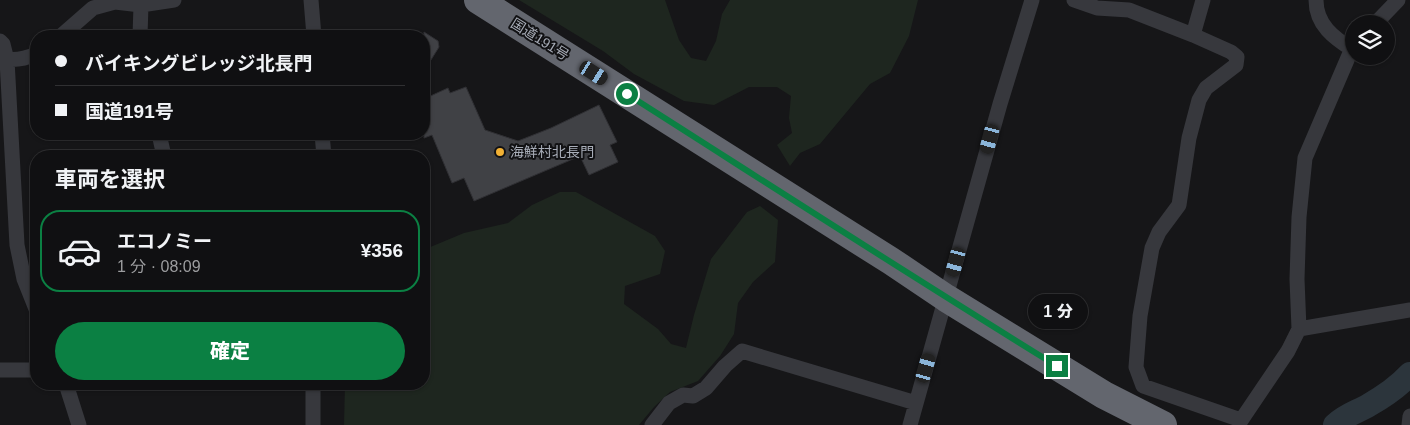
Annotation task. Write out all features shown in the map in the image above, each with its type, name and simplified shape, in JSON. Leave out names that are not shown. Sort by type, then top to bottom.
[{"type":"highway","name":"国道191号","points":[[478,0],[891,261],[946,298],[1104,395],[1163,425]]},
{"type":"street","points":[[69,30],[93,8],[115,2],[141,6],[174,0]]},
{"type":"street","points":[[311,0],[314,30]]},
{"type":"street","points":[[910,425],[1000,104],[1032,0]]},
{"type":"street","points":[[1074,0],[1097,8],[1129,10],[1193,35],[1231,52],[1237,58],[1236,65],[1206,88],[1199,100],[1189,138],[1178,205],[1159,232],[1152,248],[1140,316],[1136,366],[1143,386],[1240,422],[1288,351],[1299,329],[1297,279],[1299,217],[1306,158],[1345,65]]},
{"type":"street","points":[[1193,35],[1203,0]]},
{"type":"street","points":[[1316,0],[1319,16],[1324,27],[1336,39],[1345,44]]},
{"type":"street","points":[[1384,15],[1398,0]]},
{"type":"street","points":[[140,30],[141,6]]},
{"type":"street","points":[[0,40],[3,44],[17,244],[30,279]]},
{"type":"street","points":[[4,59],[30,57]]},
{"type":"street","points":[[1299,329],[1410,310]]},
{"type":"street","points":[[652,425],[669,403],[683,395],[693,396],[706,388],[742,350],[916,402]]},
{"type":"street","points":[[0,370],[30,370]]},
{"type":"street","points":[[68,390],[78,425]]},
{"type":"street","points":[[313,390],[314,425]]},
{"type":"street","points":[[1409,425],[1410,416]]},
{"type":"shaded area","points":[[519,0],[665,0],[679,40],[691,58],[706,61],[716,41],[722,14],[730,0],[918,0],[909,36],[890,73],[870,84],[820,144],[800,153],[790,166],[777,145],[792,133],[789,118],[791,96],[777,87],[749,87],[714,105],[684,101],[634,74],[603,51]]},
{"type":"shaded area","points":[[560,192],[576,192],[655,236],[665,251],[660,274],[625,286],[624,304],[658,329],[671,344],[686,348],[711,259],[747,212],[760,206],[778,220],[775,262],[753,282],[738,303],[734,334],[720,356],[698,381],[670,392],[639,425],[344,425],[345,390],[430,390],[430,247],[464,233],[508,223],[532,205]]},
{"type":"building","points":[[430,36],[438,41],[439,47],[430,61]]},
{"type":"building","name":"海鮮村北長門","points":[[466,87],[485,130],[518,141],[551,128],[599,105],[617,142],[610,145],[618,162],[589,175],[580,156],[474,201],[464,178],[452,183],[432,135],[430,136],[430,96],[448,88],[450,93]]},
{"type":"waterway","points":[[1335,425],[1347,416],[1386,395],[1410,374]]},
{"type":"place","name":"海鮮村北長門","points":[[500,152]]},
{"type":"route","points":[[627,94],[891,261],[946,298],[1057,366]]}]
